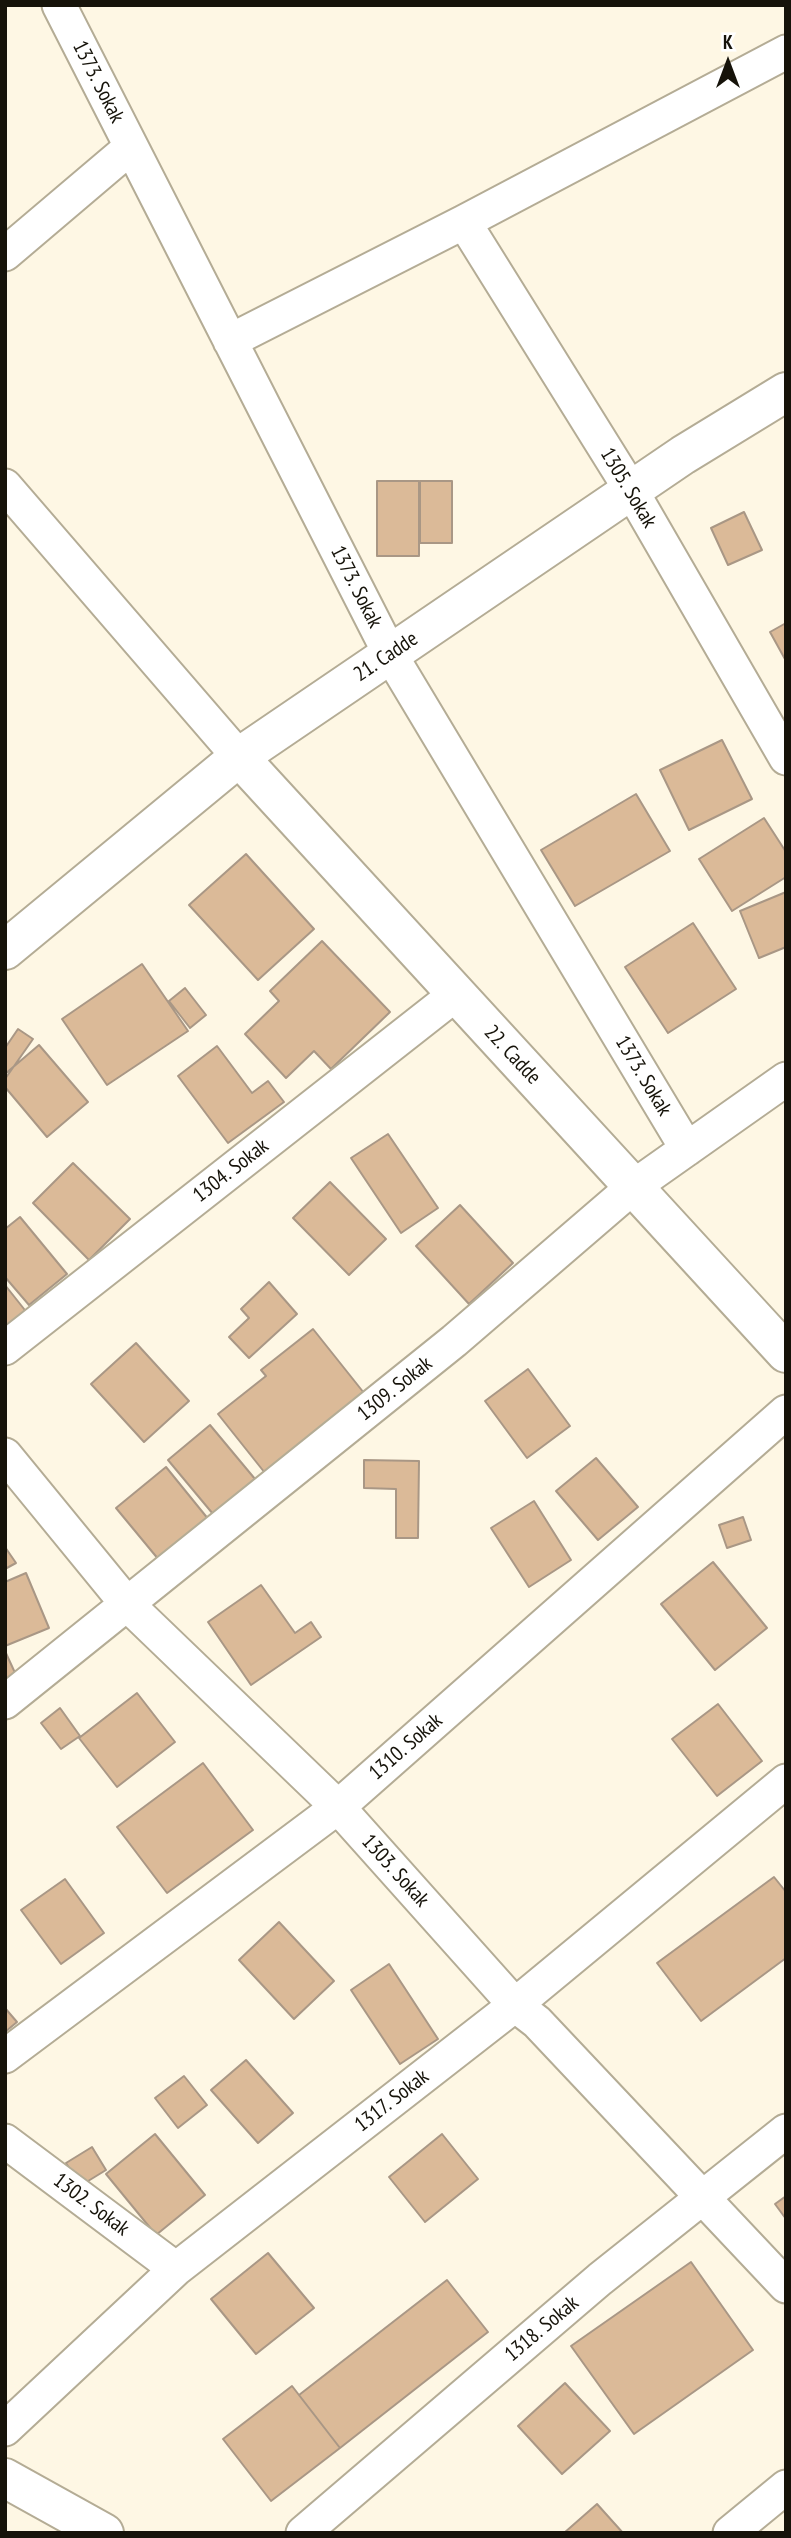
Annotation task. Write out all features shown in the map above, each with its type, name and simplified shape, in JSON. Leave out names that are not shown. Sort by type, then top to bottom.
[{"type":"street","name":"1373. Sokak","points":[[59,5],[390,654],[687,1149]]},
{"type":"street","points":[[230,341],[464,222],[786,52]]},
{"type":"street","points":[[5,254],[131,147]]},
{"type":"street","name":"1305. Sokak","points":[[464,222],[631,490],[786,758]]},
{"type":"street","name":"21. Cadde","points":[[5,950],[239,757],[683,454],[786,392]]},
{"type":"street","points":[[5,486],[239,757]]},
{"type":"street","name":"22. Cadde","points":[[239,757],[786,1353]]},
{"type":"street","name":"1304. Sokak","points":[[5,1348],[456,994]]},
{"type":"street","name":"1309. Sokak","points":[[5,1702],[454,1341],[633,1187],[786,1079]]},
{"type":"street","name":"1310. Sokak","points":[[5,2056],[338,1807],[786,1412]]},
{"type":"street","name":"1303. Sokak","points":[[5,1455],[127,1604],[338,1807],[515,2005],[537,2022],[786,2286]]},
{"type":"street","name":"1317. Sokak","points":[[5,2429],[176,2269],[515,2005],[786,1781]]},
{"type":"street","name":"1318. Sokak","points":[[303,2533],[600,2279],[786,2131]]},
{"type":"street","name":"1302. Sokak","points":[[5,2141],[176,2269]]},
{"type":"street","points":[[5,2478],[104,2533]]},
{"type":"street","points":[[730,2533],[786,2487]]},
{"type":"building","points":[[377,481],[419,481],[419,556],[377,556]]},
{"type":"building","points":[[420,481],[452,481],[452,543],[420,543]]},
{"type":"building","points":[[744,512],[762,550],[728,565],[711,528]]},
{"type":"building","points":[[786,623],[786,661],[770,632]]},
{"type":"building","points":[[722,740],[752,799],[689,830],[660,770]]},
{"type":"building","points":[[636,794],[670,851],[575,906],[541,850]]},
{"type":"building","points":[[764,818],[786,852],[786,877],[732,911],[699,859]]},
{"type":"building","points":[[246,854],[314,929],[258,980],[189,905]]},
{"type":"building","points":[[786,892],[786,947],[759,958],[740,911]]},
{"type":"building","points":[[693,923],[736,989],[668,1033],[625,967]]},
{"type":"building","points":[[322,941],[390,1012],[331,1069],[314,1051],[286,1078],[245,1034],[279,1001],[270,991]]},
{"type":"building","points":[[142,964],[188,1031],[107,1085],[62,1019]]},
{"type":"building","points":[[185,988],[206,1015],[190,1028],[169,1001]]},
{"type":"building","points":[[18,1029],[33,1039],[5,1079],[5,1048]]},
{"type":"building","points":[[39,1045],[88,1102],[47,1137],[5,1087],[5,1074]]},
{"type":"building","points":[[217,1046],[252,1093],[268,1081],[284,1102],[228,1143],[178,1076]]},
{"type":"building","points":[[388,1134],[438,1208],[401,1233],[351,1158]]},
{"type":"building","points":[[73,1163],[130,1219],[89,1260],[33,1203]]},
{"type":"building","points":[[330,1182],[386,1239],[349,1275],[293,1218]]},
{"type":"building","points":[[460,1205],[513,1263],[469,1304],[416,1246]]},
{"type":"building","points":[[20,1217],[67,1274],[29,1305],[5,1277],[5,1229]]},
{"type":"building","points":[[269,1282],[297,1314],[249,1358],[229,1337],[249,1318],[241,1309]]},
{"type":"building","points":[[5,1285],[28,1314],[5,1331]]},
{"type":"building","points":[[313,1329],[364,1393],[265,1473],[218,1414],[266,1376],[261,1370]]},
{"type":"building","points":[[136,1343],[189,1401],[144,1442],[91,1384]]},
{"type":"building","points":[[528,1369],[570,1426],[527,1458],[485,1401]]},
{"type":"building","points":[[210,1425],[255,1479],[213,1514],[168,1460]]},
{"type":"building","points":[[596,1458],[638,1507],[598,1540],[556,1491]]},
{"type":"building","points":[[364,1460],[419,1461],[418,1538],[396,1538],[396,1489],[364,1488]]},
{"type":"building","points":[[166,1467],[209,1520],[159,1560],[116,1508]]},
{"type":"building","points":[[534,1501],[571,1560],[529,1587],[491,1528]]},
{"type":"building","points":[[743,1517],[751,1540],[727,1548],[719,1525]]},
{"type":"building","points":[[5,1547],[16,1563],[5,1569]]},
{"type":"building","points":[[713,1562],[767,1628],[715,1670],[661,1604]]},
{"type":"building","points":[[26,1573],[49,1628],[5,1646],[5,1582]]},
{"type":"building","points":[[261,1585],[295,1633],[311,1622],[321,1637],[251,1685],[208,1622]]},
{"type":"building","points":[[5,1651],[16,1675],[5,1680]]},
{"type":"building","points":[[137,1693],[175,1742],[117,1787],[79,1738]]},
{"type":"building","points":[[718,1704],[762,1761],[717,1796],[672,1739]]},
{"type":"building","points":[[60,1708],[80,1736],[61,1749],[41,1723]]},
{"type":"building","points":[[203,1763],[253,1830],[167,1893],[117,1827]]},
{"type":"building","points":[[774,1877],[786,1892],[786,1958],[701,2021],[657,1963]]},
{"type":"building","points":[[65,1879],[104,1933],[61,1964],[21,1910]]},
{"type":"building","points":[[279,1922],[334,1981],[294,2019],[239,1960]]},
{"type":"building","points":[[389,1964],[438,2039],[400,2064],[351,1990]]},
{"type":"building","points":[[5,2008],[17,2022],[5,2032]]},
{"type":"building","points":[[246,2060],[293,2113],[258,2143],[211,2090]]},
{"type":"building","points":[[184,2076],[207,2105],[178,2128],[155,2098]]},
{"type":"building","points":[[155,2134],[205,2195],[156,2235],[106,2174]]},
{"type":"building","points":[[442,2134],[478,2179],[425,2222],[389,2177]]},
{"type":"building","points":[[92,2147],[106,2170],[80,2186],[66,2163]]},
{"type":"building","points":[[786,2196],[786,2219],[775,2204]]},
{"type":"building","points":[[268,2253],[314,2308],[256,2354],[211,2299]]},
{"type":"building","points":[[691,2262],[753,2350],[634,2434],[571,2346]]},
{"type":"building","points":[[447,2280],[488,2332],[340,2448],[299,2395]]},
{"type":"building","points":[[565,2383],[610,2431],[562,2474],[518,2426]]},
{"type":"building","points":[[292,2386],[340,2448],[271,2501],[223,2439]]},
{"type":"building","points":[[597,2504],[623,2533],[564,2533]]}]
